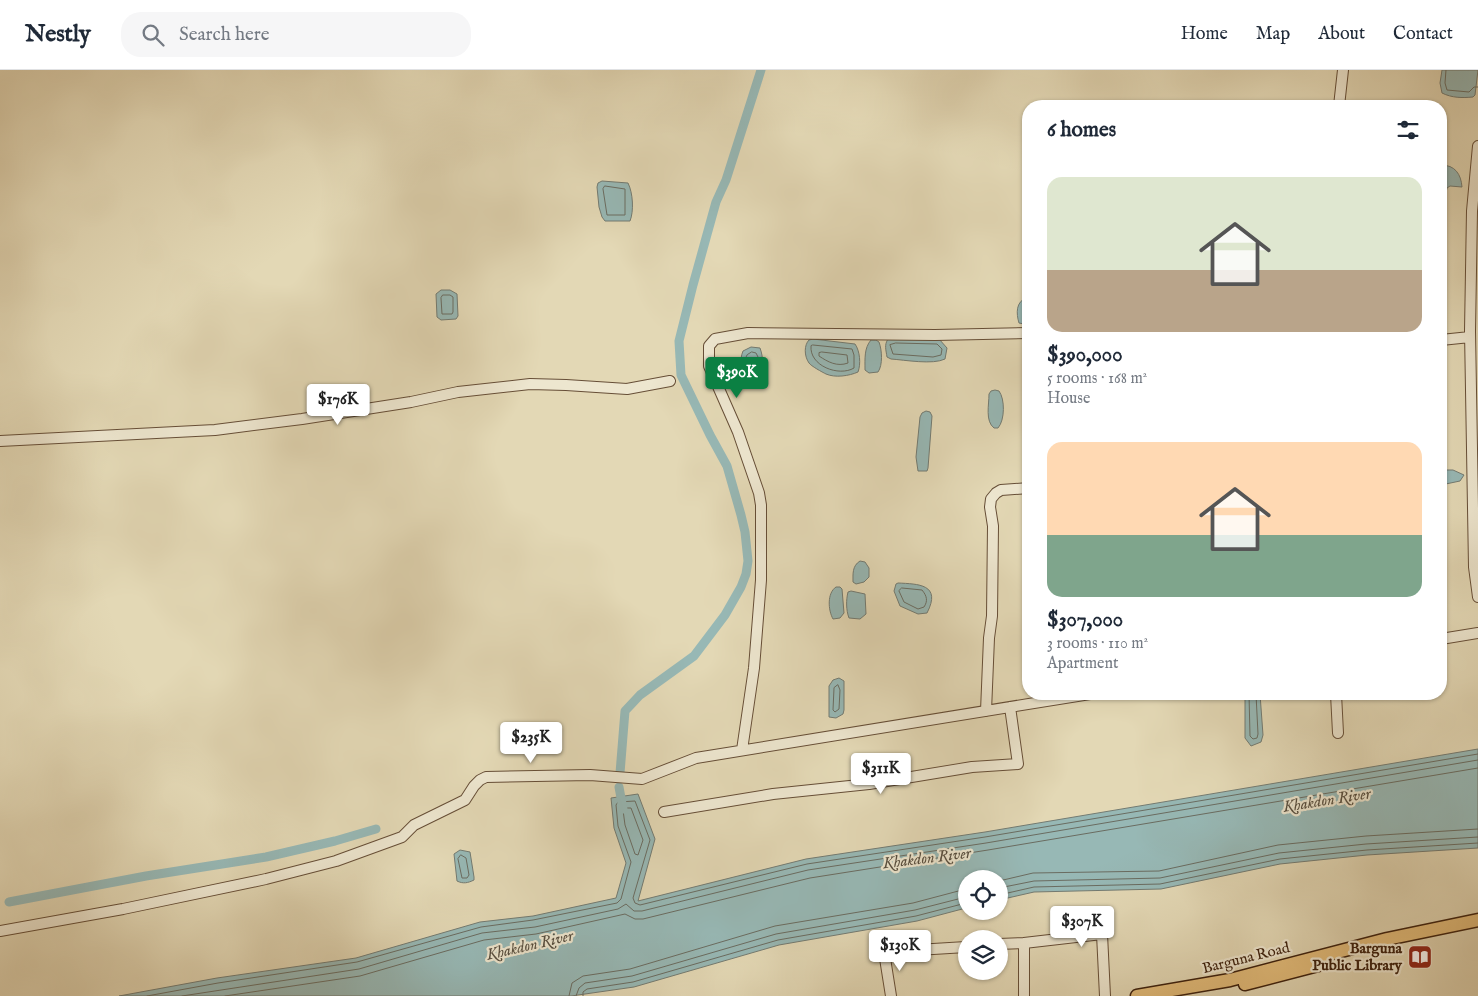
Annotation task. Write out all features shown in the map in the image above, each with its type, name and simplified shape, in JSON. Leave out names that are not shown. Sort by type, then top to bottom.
[{"type":"main road","name":"Barguna Road","points":[[1137,996],[1230,980],[1387,939],[1478,920]]},
{"type":"main road","name":"Barguna Road","points":[[1179,996],[1273,978],[1357,953],[1478,926]]},
{"type":"street","points":[[1340,100],[1343,70]]},
{"type":"street","points":[[1478,146],[1472,211],[1475,265],[1472,333],[1474,567],[1478,597]]},
{"type":"street","points":[[742,750],[754,668],[761,580],[761,505],[759,493],[738,432],[709,366],[709,346],[715,339],[748,333],[935,335],[1022,333]]},
{"type":"street","points":[[1447,339],[1472,333]]},
{"type":"street","points":[[0,441],[215,430],[393,405],[458,392],[530,384],[627,390],[670,381]]},
{"type":"street","points":[[986,711],[989,638],[992,616],[993,526],[990,507],[991,499],[1001,490],[1022,488]]},
{"type":"street","points":[[1447,638],[1478,633]]},
{"type":"street","points":[[0,931],[256,881],[336,862],[402,838],[414,826],[465,800],[474,786],[486,777],[590,775],[642,779],[696,758],[1053,700]]},
{"type":"street","points":[[1336,700],[1338,732]]},
{"type":"street","points":[[664,812],[773,794],[869,784],[972,767],[1018,764],[1010,707]]},
{"type":"street","points":[[1008,944],[1102,934],[1105,996]]},
{"type":"street","points":[[1024,943],[1024,996]]},
{"type":"street","points":[[892,996],[884,952],[958,947]]},
{"type":"water","points":[[1442,70],[1478,70],[1475,95],[1473,97],[1461,97],[1442,93],[1440,83]]},
{"type":"water","points":[[1447,166],[1459,174],[1462,187],[1450,186],[1447,188]]},
{"type":"water","points":[[602,181],[628,183],[632,202],[630,221],[605,221],[602,217],[597,187],[598,183]]},
{"type":"water","points":[[441,290],[450,290],[457,294],[458,316],[456,319],[441,320],[437,317],[436,294]]},
{"type":"water","points":[[1022,301],[1022,324],[1019,323],[1017,315]]},
{"type":"water","points":[[813,339],[855,344],[859,358],[858,372],[834,376],[812,366],[807,360],[805,351],[807,342]]},
{"type":"water","points":[[888,339],[939,339],[947,348],[945,359],[926,362],[891,359],[887,357],[886,343]]},
{"type":"water","points":[[871,340],[879,342],[881,362],[878,372],[869,373],[865,370],[865,358],[867,347]]},
{"type":"water","points":[[751,347],[760,348],[762,362],[756,376],[748,377],[742,368],[741,358],[743,351]]},
{"type":"water","points":[[995,390],[999,391],[1003,404],[1002,420],[998,428],[994,428],[991,425],[988,417],[989,394]]},
{"type":"water","points":[[926,411],[930,412],[932,416],[928,468],[927,471],[918,471],[916,457],[920,417]]},
{"type":"water","points":[[1447,470],[1453,470],[1464,475],[1460,481],[1447,484]]},
{"type":"water","points":[[860,561],[865,562],[869,568],[869,577],[864,582],[856,584],[853,582],[854,570]]},
{"type":"water","points":[[898,583],[920,585],[930,591],[932,596],[927,613],[918,614],[900,606],[894,591]]},
{"type":"water","points":[[836,587],[842,589],[844,613],[840,618],[833,619],[829,602],[831,593]]},
{"type":"water","points":[[848,592],[865,594],[866,614],[860,619],[849,618],[847,598]]},
{"type":"water","points":[[839,678],[844,681],[843,714],[836,718],[829,717],[829,686],[833,680]]},
{"type":"water","points":[[1245,700],[1260,700],[1263,735],[1261,742],[1251,746],[1245,738]]},
{"type":"water","name":"Khakdon River","points":[[1478,749],[1478,848],[1367,855],[1280,864],[1161,889],[1034,892],[1008,898],[1008,870],[958,870],[958,910],[917,921],[779,945],[634,987],[571,996],[119,996],[217,978],[356,958],[480,922],[533,916],[616,898],[626,863],[614,828],[611,798],[638,794],[655,839],[638,901],[806,859],[985,832]]},
{"type":"water","points":[[460,850],[470,852],[474,880],[461,883],[457,881],[454,854]]},
{"type":"waterway","points":[[620,773],[625,711],[640,695],[694,656],[725,615],[746,574],[748,561],[745,532],[727,466],[681,375],[679,341],[716,202],[726,180],[761,70]]},
{"type":"waterway","points":[[619,787],[623,809]]},
{"type":"waterway","points":[[9,902],[146,876],[266,857],[335,841],[376,829]]},
{"type":"place","name":"Barguna Public Library","points":[[1420,957]]}]
